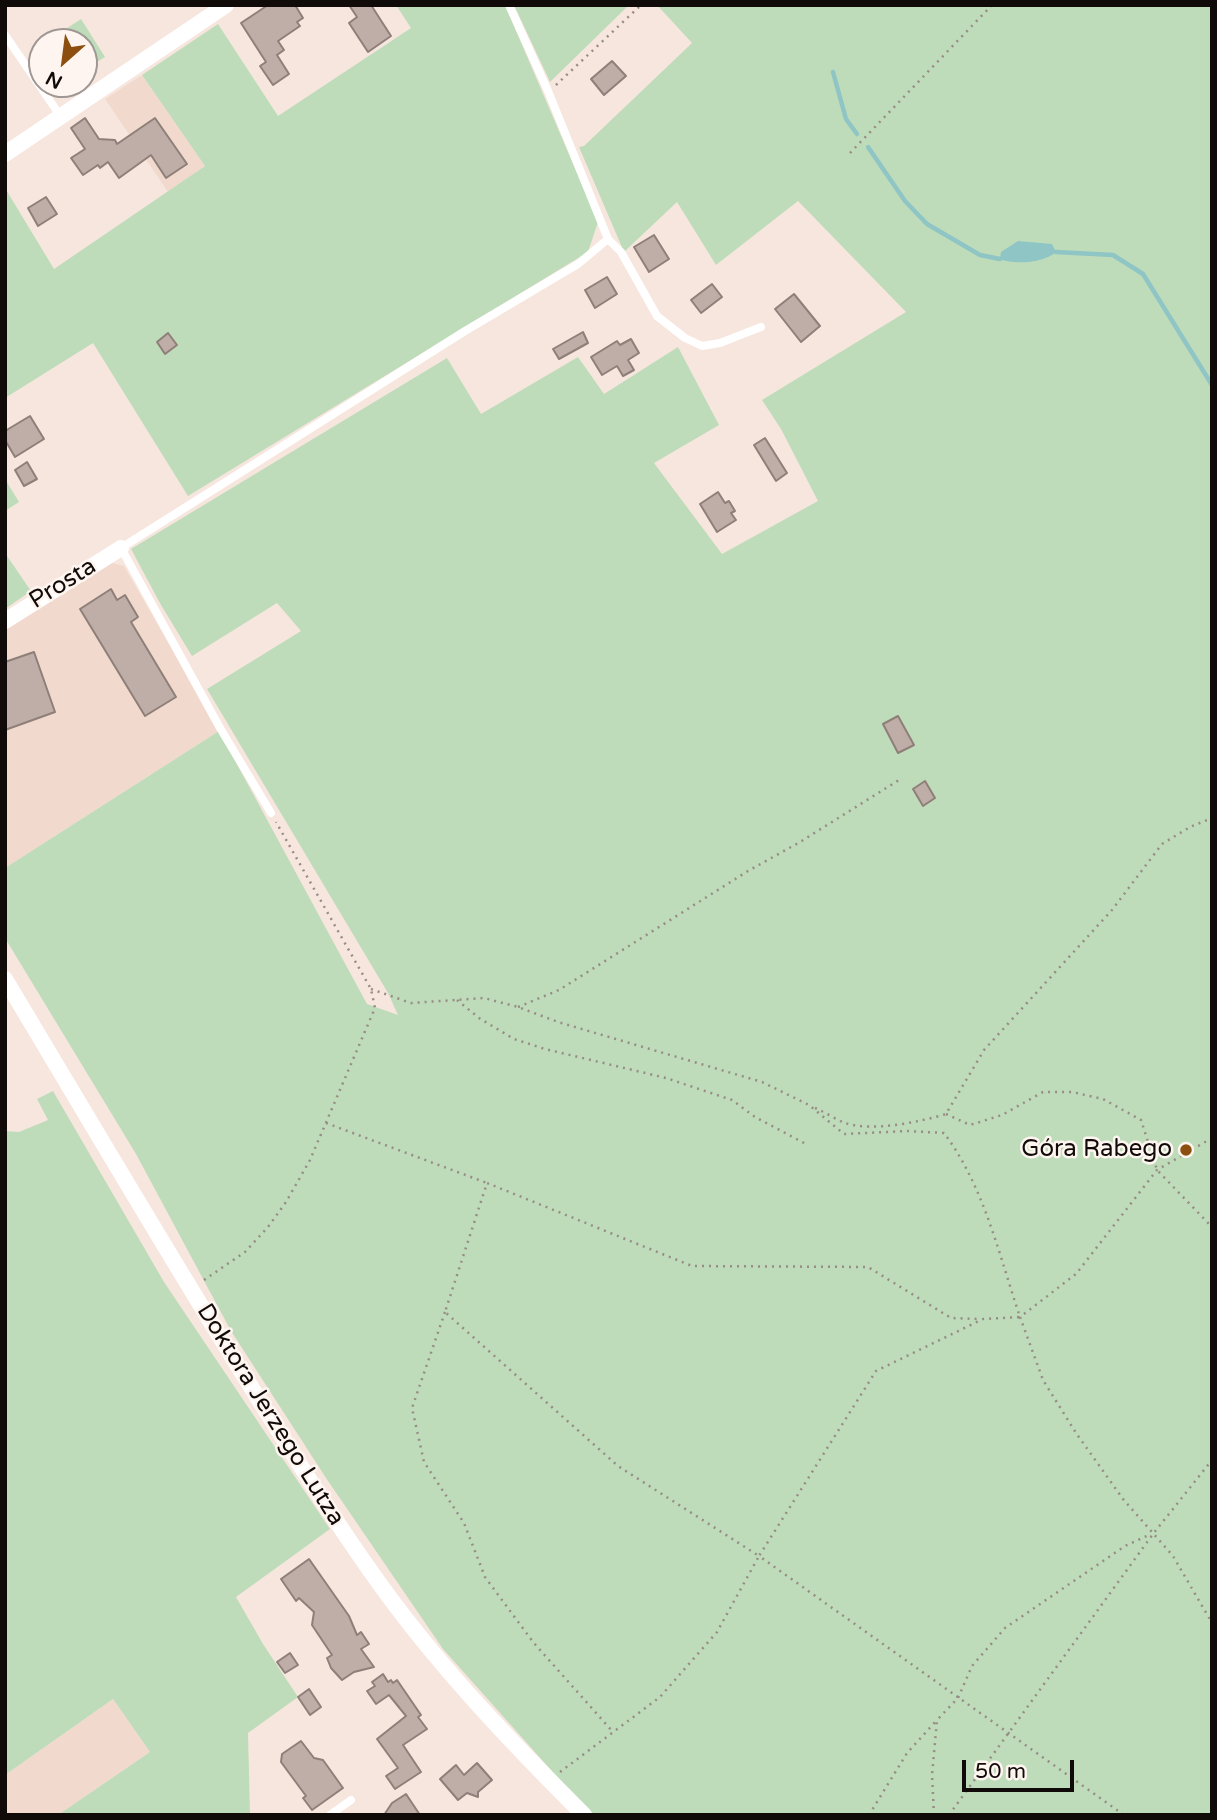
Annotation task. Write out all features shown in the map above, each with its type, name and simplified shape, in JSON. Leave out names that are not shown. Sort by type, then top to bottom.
[{"type":"street","points":[[5,154],[226,5]]},
{"type":"street","name":"Prosta","points":[[5,621],[121,548]]},
{"type":"street","name":"Doktora Jerzego Lutza","points":[[5,979],[190,1289],[327,1508],[387,1595],[490,1721],[584,1815]]},
{"type":"lane","points":[[509,5],[548,91],[608,239],[621,253],[657,316],[684,338],[702,346],[720,343],[761,327]]},
{"type":"lane","points":[[5,35],[61,117]]},
{"type":"lane","points":[[271,813],[220,728],[121,548],[453,338],[562,274],[608,239]]},
{"type":"lane","points":[[330,1815],[351,1800]]},
{"type":"path","points":[[548,91],[640,5]]},
{"type":"path","points":[[850,153],[992,5]]},
{"type":"path","points":[[518,1007],[559,990],[608,961],[748,871],[800,842],[898,780]]},
{"type":"path","points":[[190,1289],[244,1252],[268,1227],[286,1202],[310,1160],[375,1008],[371,989],[271,813]]},
{"type":"path","points":[[946,1114],[984,1050],[1112,910],[1162,844],[1190,827],[1212,818]]},
{"type":"path","points":[[371,989],[411,1003],[484,998],[518,1007],[558,1023],[762,1083],[847,1123],[874,1126],[926,1120],[946,1114],[970,1125],[1002,1115],[1044,1092],[1072,1092],[1103,1099],[1141,1120],[1157,1170],[1212,1227]]},
{"type":"path","points":[[457,1000],[479,1018],[514,1039],[666,1079],[732,1100],[755,1117],[806,1144]]},
{"type":"path","points":[[809,1105],[844,1134],[907,1131],[944,1133],[962,1157],[975,1187],[1044,1380],[1076,1433],[1115,1488],[1172,1556],[1212,1623]]},
{"type":"path","points":[[326,1123],[487,1183],[691,1266],[868,1268],[951,1318],[983,1319],[1020,1317],[1076,1274],[1157,1170],[1212,1138]]},
{"type":"path","points":[[487,1183],[412,1408],[424,1462],[464,1523],[485,1577],[533,1642],[613,1732]]},
{"type":"path","points":[[445,1312],[618,1466],[759,1556],[1124,1815]]},
{"type":"path","points":[[549,1780],[660,1697],[717,1632],[759,1556],[876,1371],[983,1319]]},
{"type":"path","points":[[949,1815],[1153,1534],[1212,1460]]},
{"type":"path","points":[[869,1815],[906,1753],[958,1698],[972,1666],[1005,1628],[1125,1546],[1153,1534]]},
{"type":"path","points":[[934,1815],[932,1775],[937,1720]]},
{"type":"shaded area","points":[[142,75],[205,166],[168,192],[105,99]]},
{"type":"shaded area","points":[[112,563],[124,566],[219,731],[5,868],[5,630]]},
{"type":"shaded area","points":[[113,1699],[150,1752],[58,1815],[5,1815],[5,1775]]},
{"type":"green space","points":[[396,5],[505,5],[598,222],[588,252],[188,496],[93,343],[5,398],[5,188],[54,269],[205,166],[142,75],[218,24],[278,116],[411,28]]},
{"type":"green space","points":[[514,5],[629,5],[550,82]]},
{"type":"green space","points":[[657,5],[1212,5],[1212,1815],[595,1815],[575,1797],[443,1649],[326,1478],[231,1331],[136,1154],[5,938],[5,868],[219,731],[367,1004],[398,1015],[388,993],[207,689],[301,631],[277,603],[192,656],[131,549],[447,358],[481,414],[578,357],[604,394],[678,347],[719,425],[654,463],[722,554],[818,501],[781,429],[762,400],[906,312],[798,201],[716,265],[677,202],[624,252],[579,147],[584,146],[692,43]]},
{"type":"green space","points":[[81,19],[87,28],[67,28]]},
{"type":"green space","points":[[98,46],[105,57],[98,61]]},
{"type":"green space","points":[[5,479],[19,502],[5,511]]},
{"type":"green space","points":[[5,553],[31,591],[5,609]]},
{"type":"green space","points":[[53,1091],[164,1282],[330,1529],[236,1597],[298,1697],[248,1733],[250,1815],[58,1815],[150,1752],[113,1699],[5,1775],[5,1131],[19,1132],[48,1120],[37,1099]]},
{"type":"water","points":[[1018,241],[1052,244],[1056,252],[1044,259],[1029,262],[1000,259],[1001,252]]},
{"type":"building","points":[[268,5],[295,5],[303,18],[297,22],[300,26],[278,41],[284,50],[277,55],[289,74],[273,85],[260,66],[266,62],[241,23]]},
{"type":"building","points":[[349,5],[371,5],[391,36],[368,52],[349,23],[357,17]]},
{"type":"building","points":[[612,61],[626,76],[604,95],[591,79]]},
{"type":"building","points":[[85,118],[99,139],[115,140],[117,144],[155,118],[187,164],[166,178],[151,155],[119,178],[108,162],[83,175],[71,158],[85,149],[71,128]]},
{"type":"building","points":[[46,197],[57,214],[38,226],[28,208]]},
{"type":"building","points":[[654,235],[669,259],[649,272],[634,247]]},
{"type":"building","points":[[607,277],[617,294],[595,308],[585,290]]},
{"type":"building","points":[[712,284],[722,297],[701,313],[691,300]]},
{"type":"building","points":[[794,294],[820,326],[801,342],[775,309]]},
{"type":"building","points":[[583,332],[588,343],[559,359],[553,349]]},
{"type":"building","points":[[168,333],[177,345],[165,354],[157,342]]},
{"type":"building","points":[[631,339],[639,353],[628,360],[634,370],[623,376],[617,366],[602,375],[591,357],[617,341],[620,345]]},
{"type":"building","points":[[30,416],[44,439],[15,457],[5,440],[5,431]]},
{"type":"building","points":[[765,438],[787,473],[776,481],[754,445]]},
{"type":"building","points":[[27,462],[37,479],[24,486],[15,470]]},
{"type":"building","points":[[718,492],[725,503],[729,501],[735,511],[731,513],[736,520],[717,532],[700,504]]},
{"type":"building","points":[[111,589],[117,600],[125,595],[138,617],[131,622],[176,697],[145,716],[80,609]]},
{"type":"building","points":[[34,652],[55,712],[5,730],[5,662]]},
{"type":"building","points":[[898,716],[914,745],[898,753],[883,724]]},
{"type":"building","points":[[925,781],[935,798],[923,806],[913,789]]},
{"type":"building","points":[[309,1559],[349,1616],[357,1635],[361,1632],[369,1644],[361,1649],[374,1667],[354,1672],[342,1680],[331,1668],[327,1658],[332,1655],[312,1625],[314,1612],[299,1598],[296,1601],[281,1579]]},
{"type":"building","points":[[290,1653],[298,1665],[285,1673],[277,1662]]},
{"type":"building","points":[[383,1674],[388,1682],[397,1680],[421,1715],[418,1717],[427,1729],[403,1745],[421,1772],[395,1789],[386,1776],[398,1768],[377,1739],[406,1716],[389,1695],[376,1704],[367,1691],[375,1686],[372,1682]]},
{"type":"building","points":[[309,1689],[321,1707],[310,1715],[298,1697]]},
{"type":"building","points":[[301,1741],[314,1758],[323,1760],[343,1788],[312,1810],[303,1798],[306,1796],[281,1762],[282,1754]]},
{"type":"building","points":[[477,1763],[492,1780],[478,1792],[478,1797],[467,1793],[458,1800],[440,1779],[456,1765],[464,1775]]},
{"type":"building","points":[[406,1794],[420,1815],[384,1815],[392,1803]]},
{"type":"waterway","points":[[833,72],[846,119],[857,134]]},
{"type":"waterway","points":[[868,147],[905,201],[927,224],[980,255],[1000,259]]},
{"type":"waterway","points":[[1056,252],[1113,255],[1143,274],[1212,385]]},
{"type":"place","name":"Góra Rabego","points":[[1186,1150]]}]
